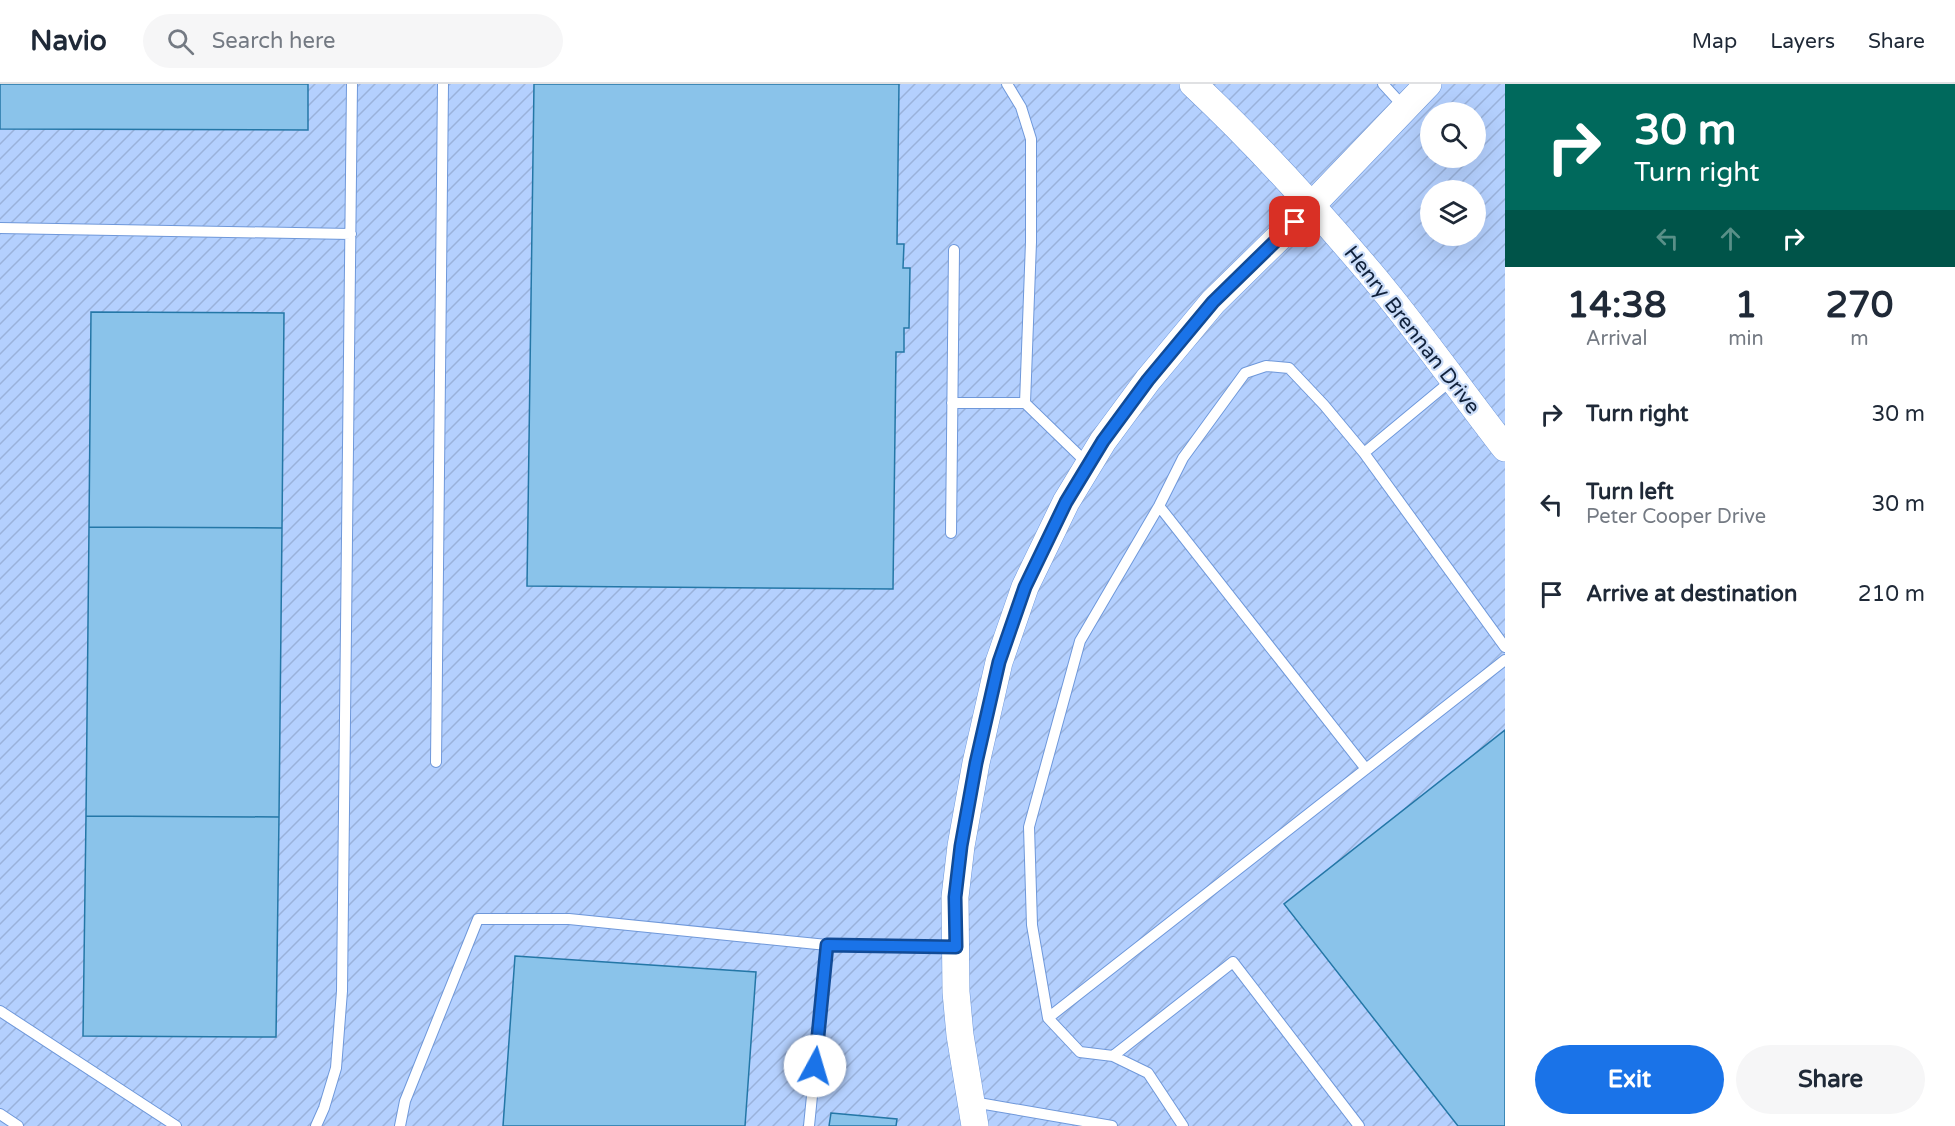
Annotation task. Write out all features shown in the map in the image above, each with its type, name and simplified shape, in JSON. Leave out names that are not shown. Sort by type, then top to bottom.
[{"type":"street","name":"Henry Brennan Drive","points":[[1193,84],[1228,117],[1372,275],[1505,448]]},
{"type":"street","points":[[973,1114],[956,992],[955,897],[961,846],[976,763],[999,662],[1025,587],[1066,502],[1103,441],[1148,380],[1213,302],[1311,206],[1428,84]]},
{"type":"lane","points":[[316,1126],[336,1068],[342,991],[352,84]]},
{"type":"lane","points":[[436,762],[442,84]]},
{"type":"lane","points":[[1007,84],[1021,107],[1031,139],[1031,242],[1025,403]]},
{"type":"lane","points":[[1383,84],[1405,108]]},
{"type":"lane","points":[[0,228],[351,234]]},
{"type":"lane","points":[[951,533],[954,250]]},
{"type":"lane","points":[[1183,1126],[1148,1073],[1113,1056],[1080,1052],[1048,1018],[1032,925],[1029,827],[1080,640],[1159,506],[1182,458],[1245,373],[1266,366],[1289,368],[1364,453],[1505,647]]},
{"type":"lane","points":[[1364,453],[1452,379]]},
{"type":"lane","points":[[952,403],[1025,403],[1089,465]]},
{"type":"lane","points":[[1159,506],[1366,769]]},
{"type":"lane","points":[[1048,1018],[1505,660]]},
{"type":"lane","points":[[400,1126],[405,1101],[478,919],[569,919],[827,945],[956,947]]},
{"type":"lane","points":[[809,1126],[827,945]]},
{"type":"lane","points":[[1113,1056],[1233,962],[1359,1126]]},
{"type":"lane","points":[[0,1011],[176,1126]]},
{"type":"lane","points":[[0,1114],[18,1126]]},
{"type":"lane","points":[[973,1114],[1112,1126]]},
{"type":"shaded area","points":[[0,84],[1505,84],[1505,1126],[0,1126]]},
{"type":"building","points":[[0,84],[308,84],[308,130],[0,129]]},
{"type":"building","points":[[534,84],[899,84],[897,244],[904,244],[903,268],[910,268],[909,328],[904,328],[904,352],[896,352],[893,589],[527,586]]},
{"type":"building","points":[[91,312],[284,313],[282,528],[89,527]]},
{"type":"building","points":[[89,527],[282,528],[279,817],[86,816]]},
{"type":"building","points":[[1505,730],[1505,1126],[1458,1126],[1284,904]]},
{"type":"building","points":[[86,816],[279,817],[276,1037],[83,1036]]},
{"type":"building","points":[[515,956],[756,972],[745,1126],[503,1126]]},
{"type":"building","points":[[831,1113],[897,1119],[896,1126],[829,1126]]},
{"type":"route","points":[[815,1066],[827,945],[956,947],[955,897],[961,846],[976,763],[999,662],[1025,587],[1066,502],[1103,441],[1148,380],[1213,302],[1295,222]]}]
